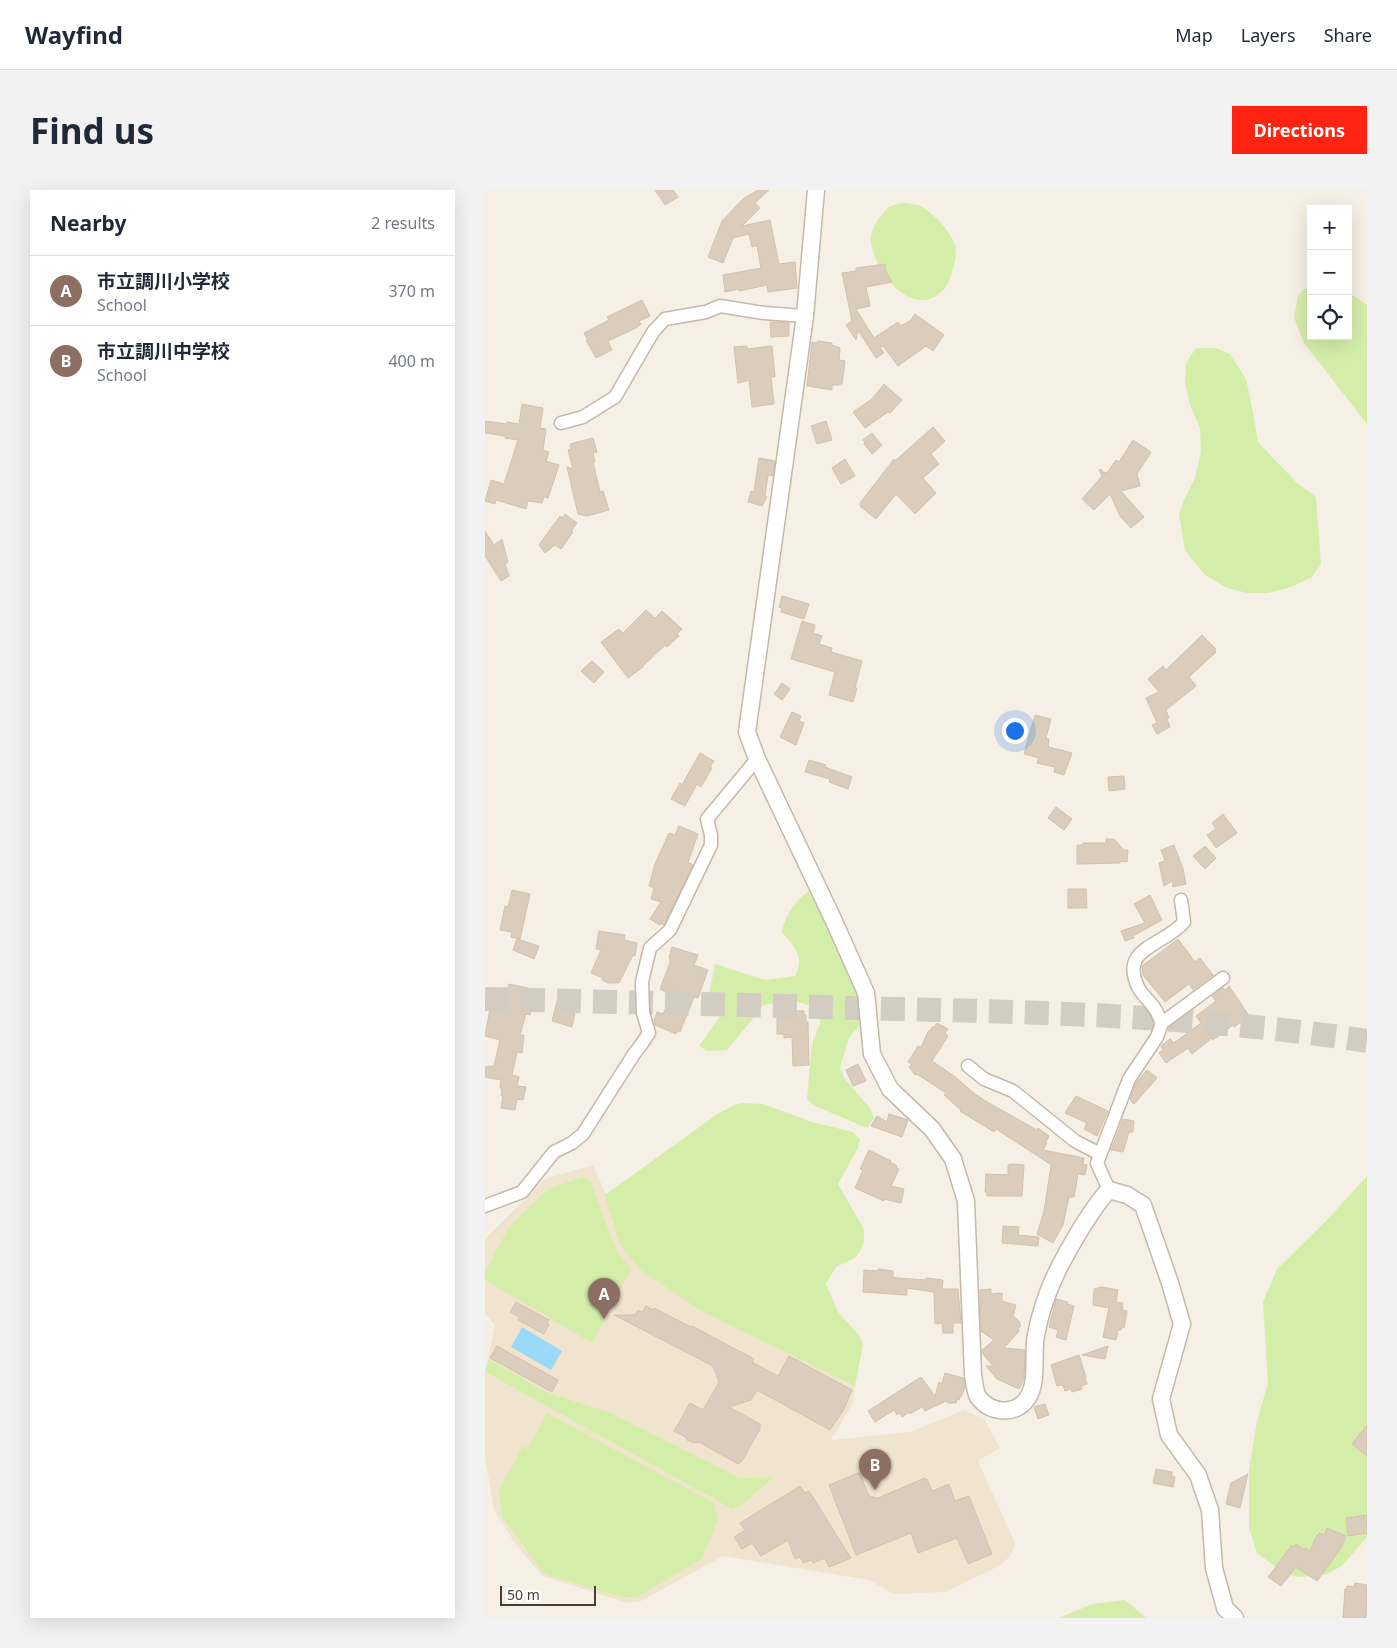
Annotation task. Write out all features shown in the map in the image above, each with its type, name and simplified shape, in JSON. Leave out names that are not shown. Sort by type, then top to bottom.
[{"type":"street","points":[[816,190],[805,316],[747,732],[757,759],[866,993],[872,1054],[890,1089],[932,1129],[953,1159],[965,1201],[973,1375],[978,1396],[992,1409],[1005,1411],[1020,1407],[1028,1398],[1034,1378],[1035,1337],[1047,1292],[1061,1261],[1100,1198],[1109,1190]]},
{"type":"street","points":[[561,424],[583,417],[615,397],[653,332],[665,319],[706,312],[720,306],[764,313],[805,316]]},
{"type":"street","points":[[485,1206],[523,1192],[554,1152],[572,1144],[583,1134],[649,1032],[643,1013],[642,982],[650,948],[670,930],[711,845],[711,835],[707,819],[757,759]]},
{"type":"street","points":[[1161,1023],[1155,1009],[1140,990],[1132,974],[1135,961],[1140,952],[1177,930],[1184,922],[1181,900]]},
{"type":"street","points":[[1109,1190],[1097,1163],[1129,1079],[1157,1037],[1161,1023],[1223,978]]},
{"type":"street","points":[[968,1066],[984,1079],[1013,1091],[1075,1142],[1100,1154]]},
{"type":"street","points":[[1109,1190],[1127,1195],[1143,1205],[1178,1308],[1182,1324],[1161,1399],[1169,1435],[1198,1475],[1210,1510],[1214,1568],[1225,1608],[1235,1618]]},
{"type":"shaded area","points":[[593,1165],[639,1269],[701,1311],[855,1386],[853,1403],[831,1440],[910,1432],[964,1410],[985,1420],[1000,1448],[978,1461],[1015,1543],[1012,1554],[1001,1565],[946,1592],[894,1594],[869,1580],[723,1556],[641,1601],[627,1603],[542,1576],[514,1542],[494,1510],[485,1455],[485,1372],[732,1509],[773,1477],[740,1478],[606,1411],[549,1393],[488,1359],[495,1325],[485,1314],[485,1239],[545,1179]]},
{"type":"green space","points":[[903,203],[919,205],[938,219],[955,244],[955,258],[948,283],[941,292],[932,298],[921,300],[899,291],[882,270],[872,247],[871,236],[877,221],[887,209],[893,205]]},
{"type":"green space","points":[[1307,287],[1307,340],[1352,340],[1352,295],[1367,305],[1367,424],[1304,343],[1294,318],[1298,296]]},
{"type":"green space","points":[[1196,348],[1216,348],[1230,354],[1246,379],[1258,442],[1296,482],[1316,497],[1321,564],[1312,577],[1291,587],[1268,593],[1247,593],[1227,588],[1204,574],[1185,550],[1179,515],[1195,478],[1201,452],[1200,428],[1190,405],[1185,383],[1186,363]]},
{"type":"green space","points":[[809,891],[856,963],[861,1023],[849,1038],[840,1067],[844,1078],[870,1108],[874,1118],[867,1128],[815,1106],[807,1099],[812,1043],[820,1024],[820,1014],[814,1007],[793,1000],[764,1005],[727,1050],[707,1051],[699,1046],[721,1015],[708,1001],[715,964],[765,980],[795,976],[799,957],[794,947],[782,933],[791,909]]},
{"type":"green space","points":[[743,1103],[763,1104],[812,1122],[853,1132],[860,1139],[858,1148],[838,1184],[864,1229],[864,1241],[861,1250],[855,1258],[836,1267],[826,1284],[838,1312],[859,1335],[863,1345],[855,1386],[701,1311],[639,1269],[619,1242],[605,1195],[716,1115],[734,1105]]},
{"type":"green space","points":[[1367,1176],[1367,1537],[1342,1566],[1325,1575],[1300,1577],[1285,1574],[1257,1553],[1249,1528],[1249,1469],[1257,1421],[1268,1383],[1263,1302],[1277,1269],[1326,1221]]},
{"type":"green space","points":[[583,1177],[591,1182],[615,1248],[631,1269],[592,1343],[485,1280],[485,1272],[509,1227],[548,1189]]},
{"type":"green space","points":[[488,1359],[549,1393],[606,1411],[740,1478],[774,1477],[744,1503],[732,1509],[485,1372]]},
{"type":"green space","points":[[547,1413],[714,1503],[718,1519],[702,1559],[637,1597],[621,1597],[544,1574],[503,1518],[499,1490],[523,1446],[528,1449]]},
{"type":"green space","points":[[1125,1600],[1146,1618],[1059,1618],[1092,1604]]},
{"type":"water","points":[[522,1327],[562,1351],[551,1370],[511,1347]]},
{"type":"building","points":[[655,190],[673,190],[678,197],[665,205]]},
{"type":"building","points":[[758,190],[769,190],[755,203],[760,208],[742,226],[770,220],[779,264],[795,262],[797,288],[768,292],[767,285],[725,292],[723,275],[761,268],[757,246],[752,247],[749,234],[733,238],[723,263],[708,257],[722,221],[743,199]]},
{"type":"building","points":[[885,264],[886,272],[892,282],[866,287],[870,306],[856,309],[874,338],[898,322],[901,326],[911,320],[915,314],[944,335],[933,351],[926,346],[898,366],[883,346],[880,347],[884,353],[876,358],[858,330],[856,340],[846,325],[852,321],[842,273],[856,271],[856,268]]},
{"type":"building","points":[[642,300],[650,316],[639,321],[641,324],[636,328],[608,341],[612,350],[596,358],[584,333],[609,320],[607,317]]},
{"type":"building","points":[[770,322],[789,323],[789,336],[771,337]]},
{"type":"building","points":[[818,341],[832,343],[832,345],[840,348],[839,360],[845,361],[842,384],[832,385],[832,390],[807,386],[812,342],[817,343]]},
{"type":"building","points":[[747,346],[747,349],[772,346],[775,377],[771,377],[774,404],[752,407],[749,380],[738,383],[734,347]]},
{"type":"building","points":[[884,384],[902,400],[890,413],[888,412],[865,428],[853,412],[872,399]]},
{"type":"building","points":[[522,404],[543,408],[540,428],[546,429],[543,450],[549,452],[546,461],[559,465],[548,498],[544,497],[542,503],[528,501],[526,509],[496,500],[495,504],[485,501],[491,480],[504,484],[518,440],[485,433],[485,421],[519,424]]},
{"type":"building","points":[[826,421],[832,440],[817,444],[811,426]]},
{"type":"building","points":[[933,427],[945,441],[931,454],[939,464],[923,478],[936,493],[915,514],[896,494],[876,519],[860,506],[860,503],[894,459],[895,461]]},
{"type":"building","points":[[872,433],[882,445],[872,454],[863,440]]},
{"type":"building","points":[[593,438],[597,452],[593,453],[595,462],[593,462],[600,492],[603,491],[609,510],[587,516],[578,514],[567,467],[573,469],[568,450],[571,449],[570,444]]},
{"type":"building","points":[[1133,440],[1151,452],[1137,474],[1140,486],[1121,491],[1144,517],[1131,528],[1120,516],[1110,494],[1094,510],[1082,499],[1102,476],[1099,470],[1101,469],[1104,473],[1107,473],[1116,460],[1119,462]]},
{"type":"building","points":[[759,458],[775,461],[773,476],[768,475],[765,496],[767,497],[762,506],[748,502],[751,491],[754,492]]},
{"type":"building","points":[[845,459],[855,476],[841,484],[832,468]]},
{"type":"building","points":[[565,514],[577,523],[571,531],[573,532],[561,549],[555,545],[545,553],[539,545],[560,516],[563,518]]},
{"type":"building","points":[[485,531],[494,545],[502,539],[508,562],[505,564],[509,576],[501,581],[485,556]]},
{"type":"building","points":[[782,596],[809,604],[804,619],[781,612],[782,608],[779,607]]},
{"type":"building","points":[[646,610],[655,618],[662,611],[682,629],[677,634],[679,636],[667,647],[665,645],[643,667],[628,678],[601,642],[619,629],[623,633]]},
{"type":"building","points":[[802,621],[815,625],[813,633],[822,636],[819,644],[832,648],[831,652],[862,661],[853,702],[829,695],[835,672],[791,659]]},
{"type":"building","points":[[1202,635],[1216,649],[1214,651],[1216,652],[1189,677],[1196,686],[1166,710],[1170,727],[1157,734],[1152,725],[1157,723],[1146,698],[1159,692],[1148,679],[1163,666],[1166,670]]},
{"type":"building","points":[[592,661],[604,672],[594,683],[581,671]]},
{"type":"building","points":[[782,683],[790,689],[782,700],[774,694]]},
{"type":"building","points":[[792,712],[801,716],[799,721],[804,723],[796,745],[780,737]]},
{"type":"building","points":[[1035,715],[1051,719],[1046,738],[1049,739],[1049,747],[1072,753],[1064,775],[1054,772],[1055,767],[1037,763],[1039,758],[1024,754]]},
{"type":"building","points":[[700,753],[714,761],[701,787],[697,784],[685,806],[671,799],[680,783],[682,785]]},
{"type":"building","points":[[809,760],[826,765],[825,767],[852,777],[848,789],[829,782],[830,779],[805,772]]},
{"type":"building","points":[[1124,776],[1125,789],[1109,791],[1108,777]]},
{"type":"building","points":[[1056,807],[1072,819],[1064,830],[1048,818]]},
{"type":"building","points":[[1223,814],[1237,833],[1216,848],[1207,835],[1216,829],[1212,823]]},
{"type":"building","points":[[679,826],[698,834],[688,862],[693,865],[664,925],[661,923],[660,925],[650,919],[661,902],[651,899],[654,888],[649,886],[655,864],[669,833],[675,835]]},
{"type":"building","points":[[1106,839],[1114,839],[1124,850],[1128,850],[1127,862],[1077,864],[1077,845],[1083,845],[1083,843],[1106,843]]},
{"type":"building","points":[[1174,845],[1183,869],[1186,884],[1173,887],[1172,881],[1164,886],[1159,863],[1165,861],[1161,850]]},
{"type":"building","points":[[1205,846],[1216,858],[1205,869],[1193,856]]},
{"type":"building","points":[[1068,889],[1086,889],[1087,908],[1068,908]]},
{"type":"building","points":[[512,890],[530,894],[520,939],[511,937],[512,932],[500,930],[505,906],[508,907]]},
{"type":"building","points":[[1150,895],[1162,920],[1133,936],[1134,938],[1125,941],[1121,931],[1145,923],[1134,904]]},
{"type":"building","points":[[599,931],[625,935],[624,940],[637,943],[635,956],[633,955],[619,983],[608,983],[602,980],[603,978],[591,973],[601,950],[596,949]]},
{"type":"building","points":[[517,939],[539,946],[534,959],[513,950]]},
{"type":"building","points":[[1178,939],[1195,962],[1200,958],[1213,975],[1193,990],[1189,984],[1165,1002],[1143,975],[1142,966]]},
{"type":"building","points":[[672,947],[698,955],[694,965],[708,970],[698,998],[694,997],[680,1032],[678,1031],[676,1034],[655,1025],[654,1020],[657,1012],[663,1014],[672,995],[660,989],[670,962],[669,958]]},
{"type":"building","points":[[509,984],[532,989],[529,1002],[533,1003],[530,1015],[526,1014],[520,1035],[524,1035],[522,1053],[517,1052],[512,1075],[519,1077],[517,1086],[526,1087],[523,1100],[517,1099],[515,1110],[501,1108],[503,1096],[501,1096],[502,1088],[500,1088],[501,1080],[485,1077],[485,1067],[494,1066],[500,1040],[485,1036],[490,1008],[496,1010],[496,1006],[499,1007],[501,997],[506,998]]},
{"type":"building","points":[[1229,986],[1249,1016],[1213,1040],[1212,1038],[1192,1054],[1188,1048],[1166,1063],[1159,1053],[1163,1050],[1161,1046],[1170,1039],[1174,1043],[1201,1023],[1196,1016],[1216,1001],[1212,996]]},
{"type":"building","points":[[557,1001],[571,1003],[570,1005],[574,1006],[572,1013],[575,1014],[572,1027],[552,1021]]},
{"type":"building","points":[[790,1011],[804,1011],[804,1015],[806,1015],[806,1022],[808,1022],[809,1065],[793,1066],[792,1037],[784,1038],[784,1034],[777,1034],[777,1015],[790,1015]]},
{"type":"building","points":[[937,1023],[948,1029],[945,1033],[948,1036],[932,1061],[989,1103],[1037,1130],[1038,1128],[1049,1136],[1043,1150],[1084,1158],[1083,1164],[1087,1165],[1085,1175],[1078,1174],[1074,1197],[1069,1197],[1063,1225],[1053,1243],[1037,1234],[1044,1211],[1051,1166],[1053,1166],[996,1129],[994,1132],[960,1111],[944,1095],[946,1093],[917,1074],[915,1075],[909,1067],[912,1064],[908,1062],[918,1046],[921,1047],[929,1030]]},
{"type":"building","points":[[858,1064],[866,1081],[853,1086],[846,1070]]},
{"type":"building","points":[[1147,1070],[1157,1078],[1134,1104],[1130,1100],[1136,1083]]},
{"type":"building","points":[[1076,1096],[1108,1111],[1097,1136],[1084,1129],[1087,1123],[1065,1113]]},
{"type":"building","points":[[889,1114],[908,1120],[902,1137],[871,1126],[877,1116],[887,1122]]},
{"type":"building","points":[[1123,1119],[1134,1121],[1133,1132],[1129,1132],[1123,1152],[1111,1150]]},
{"type":"building","points":[[869,1150],[891,1161],[899,1169],[891,1186],[904,1189],[901,1203],[884,1199],[884,1201],[855,1188],[863,1170],[860,1169]]},
{"type":"building","points":[[1008,1165],[1024,1165],[1022,1196],[987,1196],[987,1192],[985,1192],[986,1174],[1008,1175]]},
{"type":"building","points":[[1003,1226],[1019,1227],[1018,1235],[1039,1237],[1038,1246],[1002,1243]]},
{"type":"building","points":[[878,1269],[893,1271],[893,1277],[897,1278],[943,1280],[942,1289],[958,1289],[961,1323],[953,1323],[953,1333],[943,1333],[942,1323],[935,1324],[934,1292],[907,1288],[907,1295],[863,1292],[864,1270],[878,1271]]},
{"type":"building","points":[[1101,1287],[1118,1290],[1116,1302],[1123,1303],[1122,1310],[1127,1311],[1124,1328],[1122,1327],[1121,1330],[1118,1330],[1116,1340],[1103,1337],[1109,1308],[1093,1305],[1094,1289]]},
{"type":"building","points":[[991,1289],[991,1294],[1002,1293],[1002,1301],[1016,1305],[1013,1316],[1021,1325],[1018,1329],[1019,1331],[1004,1348],[1025,1350],[1024,1379],[1019,1389],[997,1379],[986,1366],[993,1366],[982,1353],[982,1350],[994,1340],[981,1331],[980,1290]]},
{"type":"building","points":[[1056,1299],[1068,1302],[1067,1304],[1074,1306],[1066,1340],[1056,1337],[1058,1330],[1049,1327]]},
{"type":"building","points":[[516,1302],[549,1320],[544,1334],[518,1320],[519,1317],[510,1312]]},
{"type":"building","points":[[646,1306],[692,1326],[754,1359],[752,1362],[778,1376],[789,1356],[852,1390],[843,1411],[830,1430],[757,1390],[751,1400],[729,1407],[760,1424],[760,1429],[742,1461],[738,1464],[699,1442],[694,1443],[687,1440],[687,1438],[674,1431],[690,1403],[703,1410],[719,1382],[713,1366],[614,1315],[635,1315],[638,1310],[642,1312]]},
{"type":"building","points":[[497,1346],[558,1380],[552,1392],[490,1358]]},
{"type":"building","points":[[1108,1346],[1105,1359],[1082,1355]]},
{"type":"building","points":[[1079,1355],[1087,1384],[1081,1386],[1082,1389],[1072,1392],[1071,1389],[1065,1391],[1063,1385],[1057,1386],[1051,1365]]},
{"type":"building","points":[[945,1373],[963,1378],[965,1387],[956,1403],[948,1403],[946,1401],[925,1411],[922,1407],[902,1417],[900,1413],[897,1415],[894,1410],[875,1422],[868,1411],[921,1377],[935,1396],[939,1382],[942,1384]]},
{"type":"building","points":[[1045,1404],[1049,1415],[1038,1419],[1034,1407]]},
{"type":"building","points":[[1367,1425],[1367,1456],[1352,1444]]},
{"type":"building","points":[[1156,1469],[1172,1472],[1172,1476],[1175,1477],[1173,1487],[1153,1483]]},
{"type":"building","points":[[858,1473],[869,1496],[878,1498],[925,1478],[932,1491],[949,1484],[955,1501],[969,1496],[992,1554],[968,1564],[957,1538],[918,1553],[911,1533],[856,1555],[829,1485]]},
{"type":"building","points":[[1248,1474],[1240,1508],[1226,1504],[1231,1483]]},
{"type":"building","points":[[800,1486],[805,1493],[809,1491],[851,1558],[829,1567],[825,1558],[813,1563],[812,1560],[803,1563],[800,1557],[795,1559],[788,1540],[761,1556],[752,1543],[742,1549],[734,1537],[745,1530],[740,1523]]},
{"type":"building","points":[[1367,1515],[1367,1533],[1348,1536],[1346,1518]]},
{"type":"building","points":[[1327,1528],[1346,1536],[1341,1548],[1317,1581],[1296,1567],[1281,1586],[1268,1577],[1292,1545],[1294,1547],[1296,1544],[1304,1550],[1305,1548],[1310,1551],[1317,1535],[1319,1533],[1325,1535]]},
{"type":"building","points":[[1355,1583],[1367,1585],[1366,1618],[1343,1618],[1345,1589],[1347,1589],[1347,1586],[1354,1587]]},
{"type":"tunnel","points":[[485,999],[1071,1014],[1249,1026],[1367,1041]]},
{"type":"place","name":"市立調川小学校","points":[[604,1319]]},
{"type":"place","name":"市立調川中学校","points":[[875,1490]]}]
